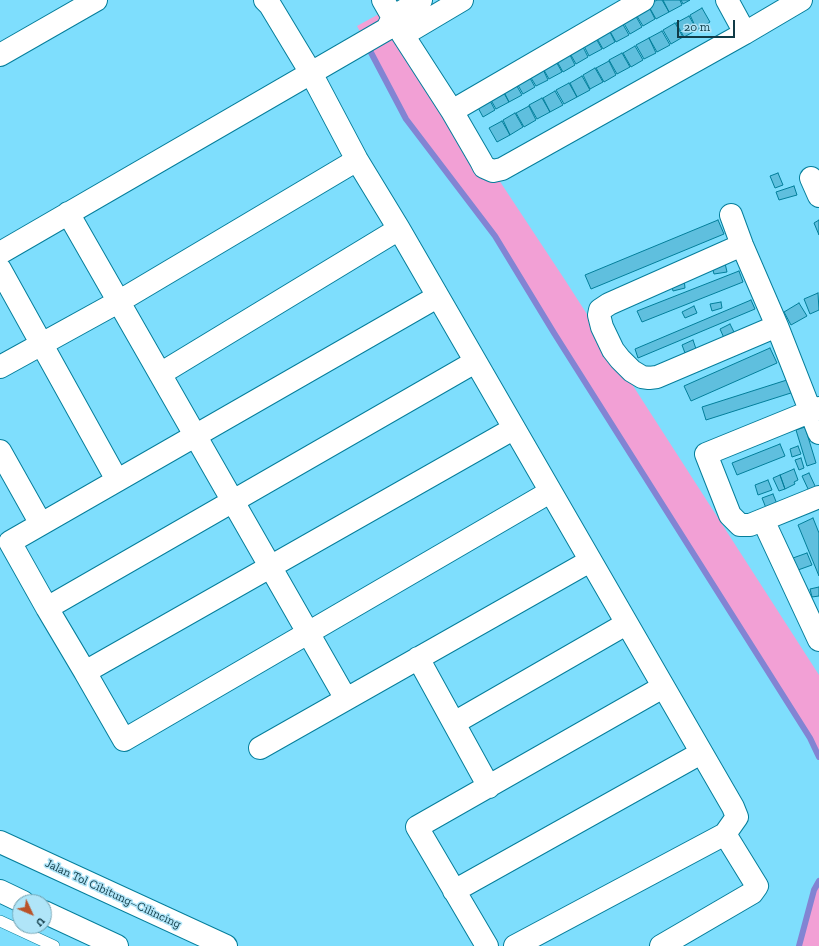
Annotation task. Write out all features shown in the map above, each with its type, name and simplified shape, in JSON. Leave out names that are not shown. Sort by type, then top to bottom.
[{"type":"main road","points":[[0,55],[96,0]]},
{"type":"main road","points":[[266,0],[311,73],[357,160],[399,229],[737,817],[724,834],[521,945]]},
{"type":"main road","points":[[0,253],[311,73],[422,0]]},
{"type":"main road","points":[[392,20],[462,0]]},
{"type":"main road","points":[[452,110],[643,0]]},
{"type":"main road","points":[[727,0],[745,33]]},
{"type":"main road","points":[[392,20],[452,110],[484,166],[488,170],[497,171],[745,33],[800,0]]},
{"type":"main road","points":[[0,367],[118,302],[357,160]]},
{"type":"main road","points":[[68,213],[346,699]]},
{"type":"main road","points":[[731,215],[742,245],[815,410],[819,432]]},
{"type":"main road","points":[[160,374],[399,229]]},
{"type":"main road","points":[[742,245],[609,304],[600,310],[599,315],[602,327],[613,350],[620,359],[632,371],[642,377],[649,378],[657,377],[777,326]]},
{"type":"main road","points":[[0,269],[40,344],[117,480]]},
{"type":"main road","points":[[437,296],[10,542],[46,608],[124,740],[550,492]]},
{"type":"main road","points":[[46,608],[475,362]]},
{"type":"main road","points":[[815,410],[706,454],[730,515],[734,521],[740,525],[745,526],[763,520],[819,497]]},
{"type":"main road","points":[[85,672],[513,429]]},
{"type":"main road","points":[[0,451],[41,524]]},
{"type":"main road","points":[[763,520],[819,640]]},
{"type":"main road","points":[[260,748],[590,561]]},
{"type":"main road","points":[[454,723],[626,624]]},
{"type":"main road","points":[[418,658],[489,787]]},
{"type":"main road","points":[[487,946],[418,827],[663,687]]},
{"type":"main road","points":[[454,891],[701,753]]},
{"type":"main road","points":[[661,946],[752,893],[757,886],[724,834]]},
{"type":"main road","name":"Jalan Tol Cibitung–Cilincing","points":[[0,842],[226,946]]},
{"type":"main road","points":[[0,891],[12,897]]},
{"type":"main road","points":[[52,916],[117,946]]},
{"type":"lane","points":[[0,921],[54,946]]},
{"type":"shaded area","points":[[379,14],[493,171],[565,280],[819,675],[819,757],[810,738],[554,333],[495,236],[406,119],[357,26]]},
{"type":"shaded area","points":[[819,881],[819,946],[799,946],[814,890]]},
{"type":"building","points":[[657,0],[662,0],[669,12],[656,19],[648,5]]},
{"type":"building","points":[[663,0],[680,0],[682,5],[669,12]]},
{"type":"building","points":[[681,0],[690,0],[683,4]]},
{"type":"building","points":[[648,5],[655,19],[643,26],[635,13]]},
{"type":"building","points":[[702,8],[710,22],[697,30],[690,15]]},
{"type":"building","points":[[634,13],[642,27],[630,34],[622,20]]},
{"type":"building","points":[[689,16],[697,30],[684,37],[676,23]]},
{"type":"building","points":[[621,21],[629,35],[616,42],[608,28]]},
{"type":"building","points":[[675,23],[683,37],[671,44],[663,30]]},
{"type":"building","points":[[608,28],[615,42],[603,49],[595,35]]},
{"type":"building","points":[[662,31],[670,45],[657,52],[649,38]]},
{"type":"building","points":[[594,35],[602,49],[589,56],[582,42]]},
{"type":"building","points":[[649,38],[656,53],[644,59],[636,45]]},
{"type":"building","points":[[581,43],[588,57],[576,64],[568,50]]},
{"type":"building","points":[[635,46],[643,60],[631,67],[623,53]]},
{"type":"building","points":[[568,51],[575,65],[563,72],[555,58]]},
{"type":"building","points":[[622,53],[630,67],[617,74],[609,60]]},
{"type":"building","points":[[554,58],[562,72],[549,79],[541,65]]},
{"type":"building","points":[[609,61],[616,75],[604,82],[596,68]]},
{"type":"building","points":[[541,65],[548,80],[536,86],[528,73]]},
{"type":"building","points":[[595,68],[603,82],[590,89],[583,75]]},
{"type":"building","points":[[527,73],[535,87],[523,94],[515,80]]},
{"type":"building","points":[[582,76],[590,90],[577,97],[570,83]]},
{"type":"building","points":[[514,81],[522,95],[509,102],[502,88]]},
{"type":"building","points":[[569,83],[577,97],[564,104],[556,90]]},
{"type":"building","points":[[501,88],[509,102],[496,109],[488,95]]},
{"type":"building","points":[[555,91],[563,105],[550,112],[543,98]]},
{"type":"building","points":[[487,95],[495,110],[483,117],[475,102]]},
{"type":"building","points":[[542,98],[550,112],[537,119],[529,105]]},
{"type":"building","points":[[529,106],[536,120],[524,127],[516,113]]},
{"type":"building","points":[[515,113],[523,127],[510,135],[503,120]]},
{"type":"building","points":[[502,121],[510,135],[497,142],[489,128]]},
{"type":"building","points":[[778,173],[783,185],[775,188],[770,176]]},
{"type":"building","points":[[794,186],[797,195],[779,200],[776,192]]},
{"type":"building","points":[[718,220],[724,234],[591,289],[585,275]]},
{"type":"building","points":[[819,220],[819,235],[814,223]]},
{"type":"building","points":[[725,263],[727,272],[714,274],[712,266]]},
{"type":"building","points":[[739,271],[743,282],[642,322],[637,311]]},
{"type":"building","points":[[684,279],[685,288],[673,291],[671,282]]},
{"type":"building","points":[[818,293],[819,310],[810,314],[804,299]]},
{"type":"building","points":[[751,300],[755,309],[638,358],[635,349]]},
{"type":"building","points":[[721,302],[722,308],[712,311],[710,304]]},
{"type":"building","points":[[799,303],[807,316],[791,325],[784,312]]},
{"type":"building","points":[[694,306],[697,313],[685,318],[682,312]]},
{"type":"building","points":[[730,324],[734,332],[724,338],[720,329]]},
{"type":"building","points":[[693,340],[696,349],[685,353],[682,345]]},
{"type":"building","points":[[770,348],[777,363],[691,401],[684,386]]},
{"type":"building","points":[[790,379],[794,392],[706,420],[702,407]]},
{"type":"building","points":[[805,427],[816,463],[807,466],[796,430]]},
{"type":"building","points":[[780,444],[785,456],[737,475],[732,463]]},
{"type":"building","points":[[798,446],[801,454],[792,457],[790,449]]},
{"type":"building","points":[[801,458],[804,468],[799,470],[795,460]]},
{"type":"building","points":[[794,469],[798,480],[794,482],[795,484],[785,489],[780,475]]},
{"type":"building","points":[[809,473],[816,488],[809,491],[802,476]]},
{"type":"building","points":[[780,475],[785,489],[779,491],[773,478]]},
{"type":"building","points":[[768,480],[772,490],[758,495],[755,485]]},
{"type":"building","points":[[773,494],[777,504],[766,508],[762,498]]},
{"type":"building","points":[[813,518],[819,533],[819,576],[798,525]]},
{"type":"building","points":[[807,553],[812,565],[798,570],[793,558]]},
{"type":"building","points":[[819,587],[819,596],[812,597],[810,589]]},
{"type":"waterway","points":[[367,45],[406,119],[495,236],[554,333],[810,738],[819,757]]},
{"type":"waterway","points":[[799,946],[814,890],[819,881]]}]
